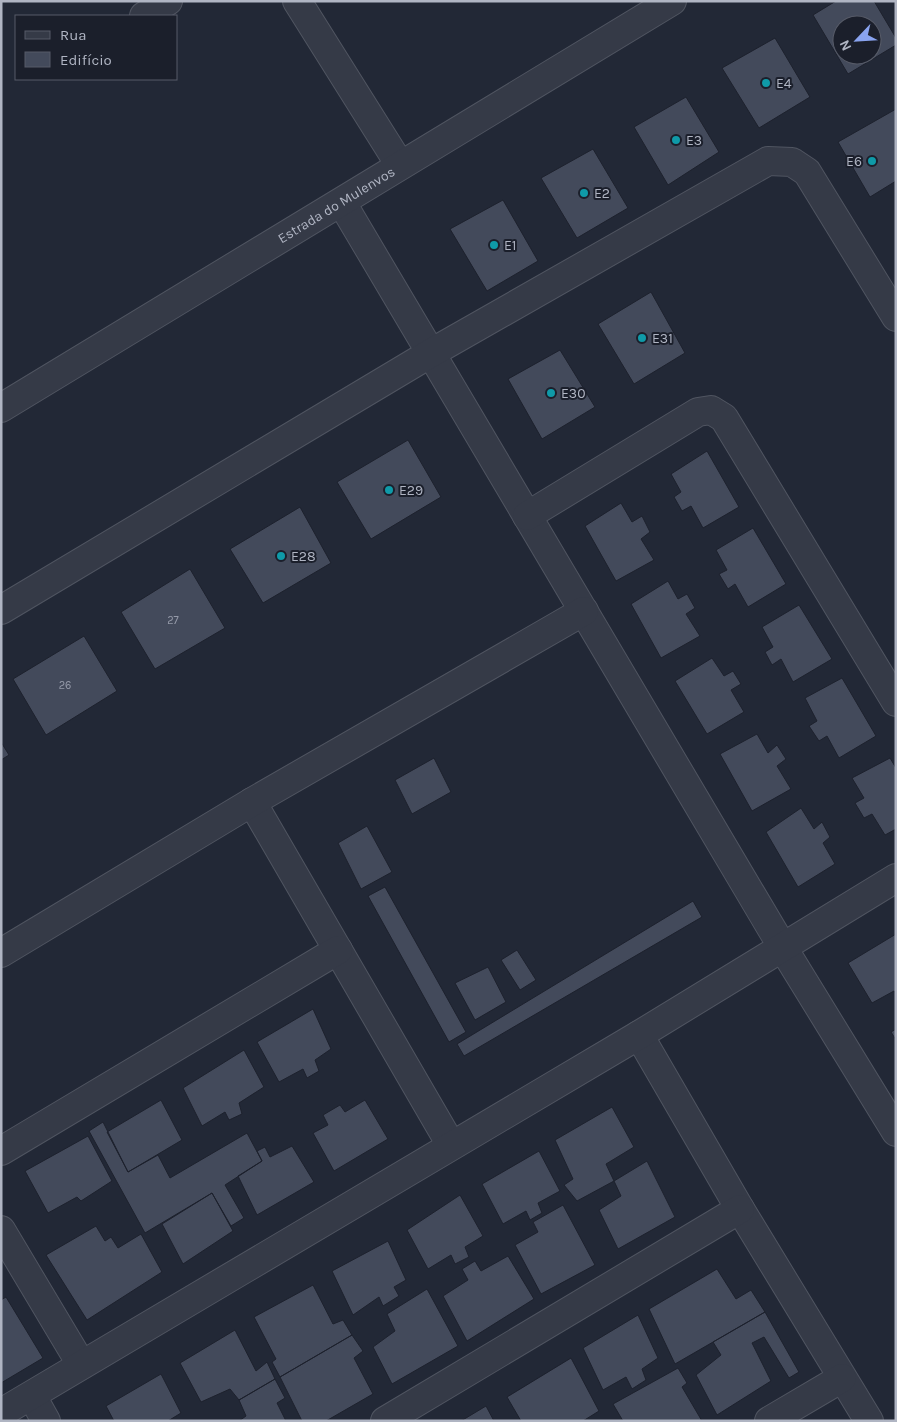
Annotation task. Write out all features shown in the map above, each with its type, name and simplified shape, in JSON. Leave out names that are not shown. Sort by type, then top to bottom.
[{"type":"street","points":[[146,15],[168,1]]},
{"type":"street","points":[[297,1],[400,165]]},
{"type":"street","name":"Estrada do Mulenvos","points":[[1,408],[342,203],[400,165],[672,1]]},
{"type":"street","points":[[1,610],[431,353],[768,161],[792,162],[807,172],[896,317]]},
{"type":"street","points":[[342,203],[783,948],[892,1119]]},
{"type":"street","points":[[527,516],[698,412],[714,412],[724,418],[896,702]]},
{"type":"street","points":[[1,953],[252,802],[584,611]]},
{"type":"street","points":[[252,802],[451,1145]]},
{"type":"street","points":[[1,1413],[639,1035],[896,878]]},
{"type":"street","points":[[1,1151],[338,950]]},
{"type":"street","points":[[639,1035],[740,1209],[869,1421]]},
{"type":"street","points":[[385,1421],[740,1209]]},
{"type":"street","points":[[1,1230],[81,1364]]},
{"type":"street","points":[[769,1421],[842,1378]]},
{"type":"street","points":[[32,1396],[46,1421]]},
{"type":"building","points":[[836,1],[874,1],[896,38],[896,45],[882,53],[882,15],[832,15],[832,47],[813,15]]},
{"type":"building","name":"E4","points":[[775,38],[810,97],[759,128],[722,68]]},
{"type":"building","points":[[843,65],[863,65],[848,74]]},
{"type":"building","name":"E3","points":[[686,97],[719,152],[668,185],[634,127]]},
{"type":"building","name":"E6","points":[[896,109],[896,181],[870,197],[838,142]]},
{"type":"building","name":"E2","points":[[593,149],[628,208],[577,238],[541,178]]},
{"type":"building","name":"E1","points":[[503,200],[538,261],[487,291],[450,229]]},
{"type":"building","name":"E31","points":[[651,292],[685,353],[634,384],[598,324]]},
{"type":"building","name":"E30","points":[[560,350],[595,407],[542,439],[508,379]]},
{"type":"building","name":"E29","points":[[408,440],[441,497],[371,539],[337,482]]},
{"type":"building","points":[[707,451],[739,507],[703,528],[691,506],[682,511],[674,497],[681,492],[671,474]]},
{"type":"building","points":[[621,503],[632,522],[642,516],[650,532],[641,539],[654,560],[616,581],[585,526]]},
{"type":"building","name":"E28","points":[[300,507],[331,563],[263,603],[230,549]]},
{"type":"building","points":[[753,528],[786,584],[748,607],[735,584],[728,589],[719,574],[727,570],[716,550]]},
{"type":"building","points":[[190,569],[225,628],[155,669],[121,612]]},
{"type":"building","points":[[668,581],[678,599],[687,594],[695,608],[686,614],[700,636],[661,658],[631,604]]},
{"type":"building","points":[[799,605],[832,659],[793,682],[781,659],[772,665],[765,652],[773,647],[762,627]]},
{"type":"building","points":[[84,636],[117,691],[46,735],[13,679]]},
{"type":"building","points":[[712,658],[724,676],[733,671],[741,684],[731,690],[744,712],[707,734],[675,681]]},
{"type":"building","points":[[842,678],[876,736],[839,758],[827,736],[819,741],[809,726],[817,721],[805,698]]},
{"type":"building","points":[[757,734],[768,753],[777,745],[786,759],[777,766],[791,789],[752,811],[720,754]]},
{"type":"building","points":[[1,742],[9,755],[1,760]]},
{"type":"building","points":[[434,758],[451,792],[412,814],[395,780]]},
{"type":"building","points":[[890,758],[896,768],[896,829],[885,835],[872,814],[864,818],[855,803],[864,798],[852,778]]},
{"type":"building","points":[[801,808],[814,829],[822,822],[830,837],[823,843],[835,864],[798,887],[766,832]]},
{"type":"building","points":[[367,826],[392,872],[361,889],[338,843]]},
{"type":"building","points":[[385,887],[466,1032],[449,1042],[368,896]]},
{"type":"building","points":[[693,901],[702,917],[464,1056],[457,1044]]},
{"type":"building","points":[[896,934],[896,994],[894,991],[872,1003],[848,963]]},
{"type":"building","points":[[517,950],[536,980],[520,990],[501,960]]},
{"type":"building","points":[[488,967],[506,1002],[475,1020],[455,983]]},
{"type":"building","points":[[313,1009],[331,1049],[315,1060],[319,1071],[307,1078],[303,1069],[279,1082],[257,1042]]},
{"type":"building","points":[[896,1029],[896,1040],[891,1032]]},
{"type":"building","points":[[244,1050],[264,1087],[239,1103],[242,1114],[229,1120],[225,1112],[202,1126],[183,1088]]},
{"type":"building","points":[[161,1100],[182,1140],[128,1172],[107,1132]]},
{"type":"building","points":[[365,1100],[388,1139],[334,1171],[313,1133],[328,1125],[323,1115],[340,1105],[345,1112]]},
{"type":"building","points":[[612,1107],[634,1147],[606,1164],[614,1181],[577,1201],[564,1185],[573,1179],[555,1140]]},
{"type":"building","points":[[103,1122],[128,1172],[158,1155],[170,1178],[247,1133],[262,1161],[225,1185],[244,1218],[231,1226],[212,1193],[145,1233],[89,1131]]},
{"type":"building","points":[[88,1136],[112,1181],[81,1201],[77,1197],[48,1213],[25,1171]]},
{"type":"building","points":[[292,1146],[314,1182],[257,1215],[238,1176],[262,1161],[257,1151],[265,1147],[270,1157]]},
{"type":"building","points":[[539,1151],[560,1191],[538,1203],[542,1213],[530,1220],[526,1211],[503,1224],[482,1184]]},
{"type":"building","points":[[647,1161],[675,1217],[618,1249],[599,1210],[621,1196],[614,1181]]},
{"type":"building","points":[[212,1193],[233,1231],[183,1264],[162,1224]]},
{"type":"building","points":[[460,1195],[483,1236],[465,1247],[469,1257],[455,1264],[451,1255],[428,1269],[407,1230]]},
{"type":"building","points":[[563,1205],[595,1265],[541,1294],[515,1245],[538,1232],[533,1222]]},
{"type":"building","points":[[96,1226],[105,1241],[111,1237],[118,1248],[141,1234],[162,1272],[87,1320],[46,1255]]},
{"type":"building","points":[[388,1241],[406,1280],[394,1287],[399,1296],[383,1306],[379,1297],[353,1315],[332,1271]]},
{"type":"building","points":[[508,1256],[534,1299],[467,1341],[443,1296],[468,1280],[462,1269],[475,1261],[481,1271]]},
{"type":"building","points":[[717,1269],[736,1299],[751,1290],[765,1312],[675,1364],[649,1309]]},
{"type":"building","points":[[313,1285],[333,1324],[343,1320],[352,1335],[280,1377],[272,1362],[276,1359],[254,1317]]},
{"type":"building","points":[[427,1289],[458,1346],[392,1384],[373,1347],[395,1331],[387,1314]]},
{"type":"building","points":[[6,1297],[43,1358],[1,1383],[1,1300]]},
{"type":"building","points":[[765,1312],[799,1372],[789,1378],[764,1337],[752,1343],[771,1381],[717,1415],[696,1375],[721,1355],[713,1342]]},
{"type":"building","points":[[638,1315],[658,1358],[642,1369],[646,1380],[632,1389],[626,1377],[603,1390],[583,1348]]},
{"type":"building","points":[[235,1330],[256,1371],[267,1362],[275,1379],[239,1400],[230,1389],[201,1402],[180,1363]]},
{"type":"building","points":[[352,1335],[363,1351],[354,1358],[373,1394],[326,1421],[302,1421],[280,1377]]},
{"type":"building","points":[[571,1358],[599,1411],[583,1421],[521,1421],[507,1397]]},
{"type":"building","points":[[678,1368],[687,1383],[682,1387],[702,1421],[623,1421],[613,1404]]},
{"type":"building","points":[[161,1374],[181,1413],[168,1421],[114,1421],[106,1406]]},
{"type":"building","points":[[275,1379],[285,1398],[277,1403],[286,1421],[239,1421],[246,1416],[239,1400]]},
{"type":"building","points":[[486,1406],[494,1421],[461,1421]]},
{"type":"place","name":"E4","points":[[766,83]]},
{"type":"place","name":"E3","points":[[676,140]]},
{"type":"place","name":"E6","points":[[872,161]]},
{"type":"place","name":"E2","points":[[584,193]]},
{"type":"place","name":"E1","points":[[494,245]]},
{"type":"place","name":"E31","points":[[642,338]]},
{"type":"place","name":"E30","points":[[551,393]]},
{"type":"place","name":"E29","points":[[389,490]]},
{"type":"place","name":"E28","points":[[281,556]]}]
